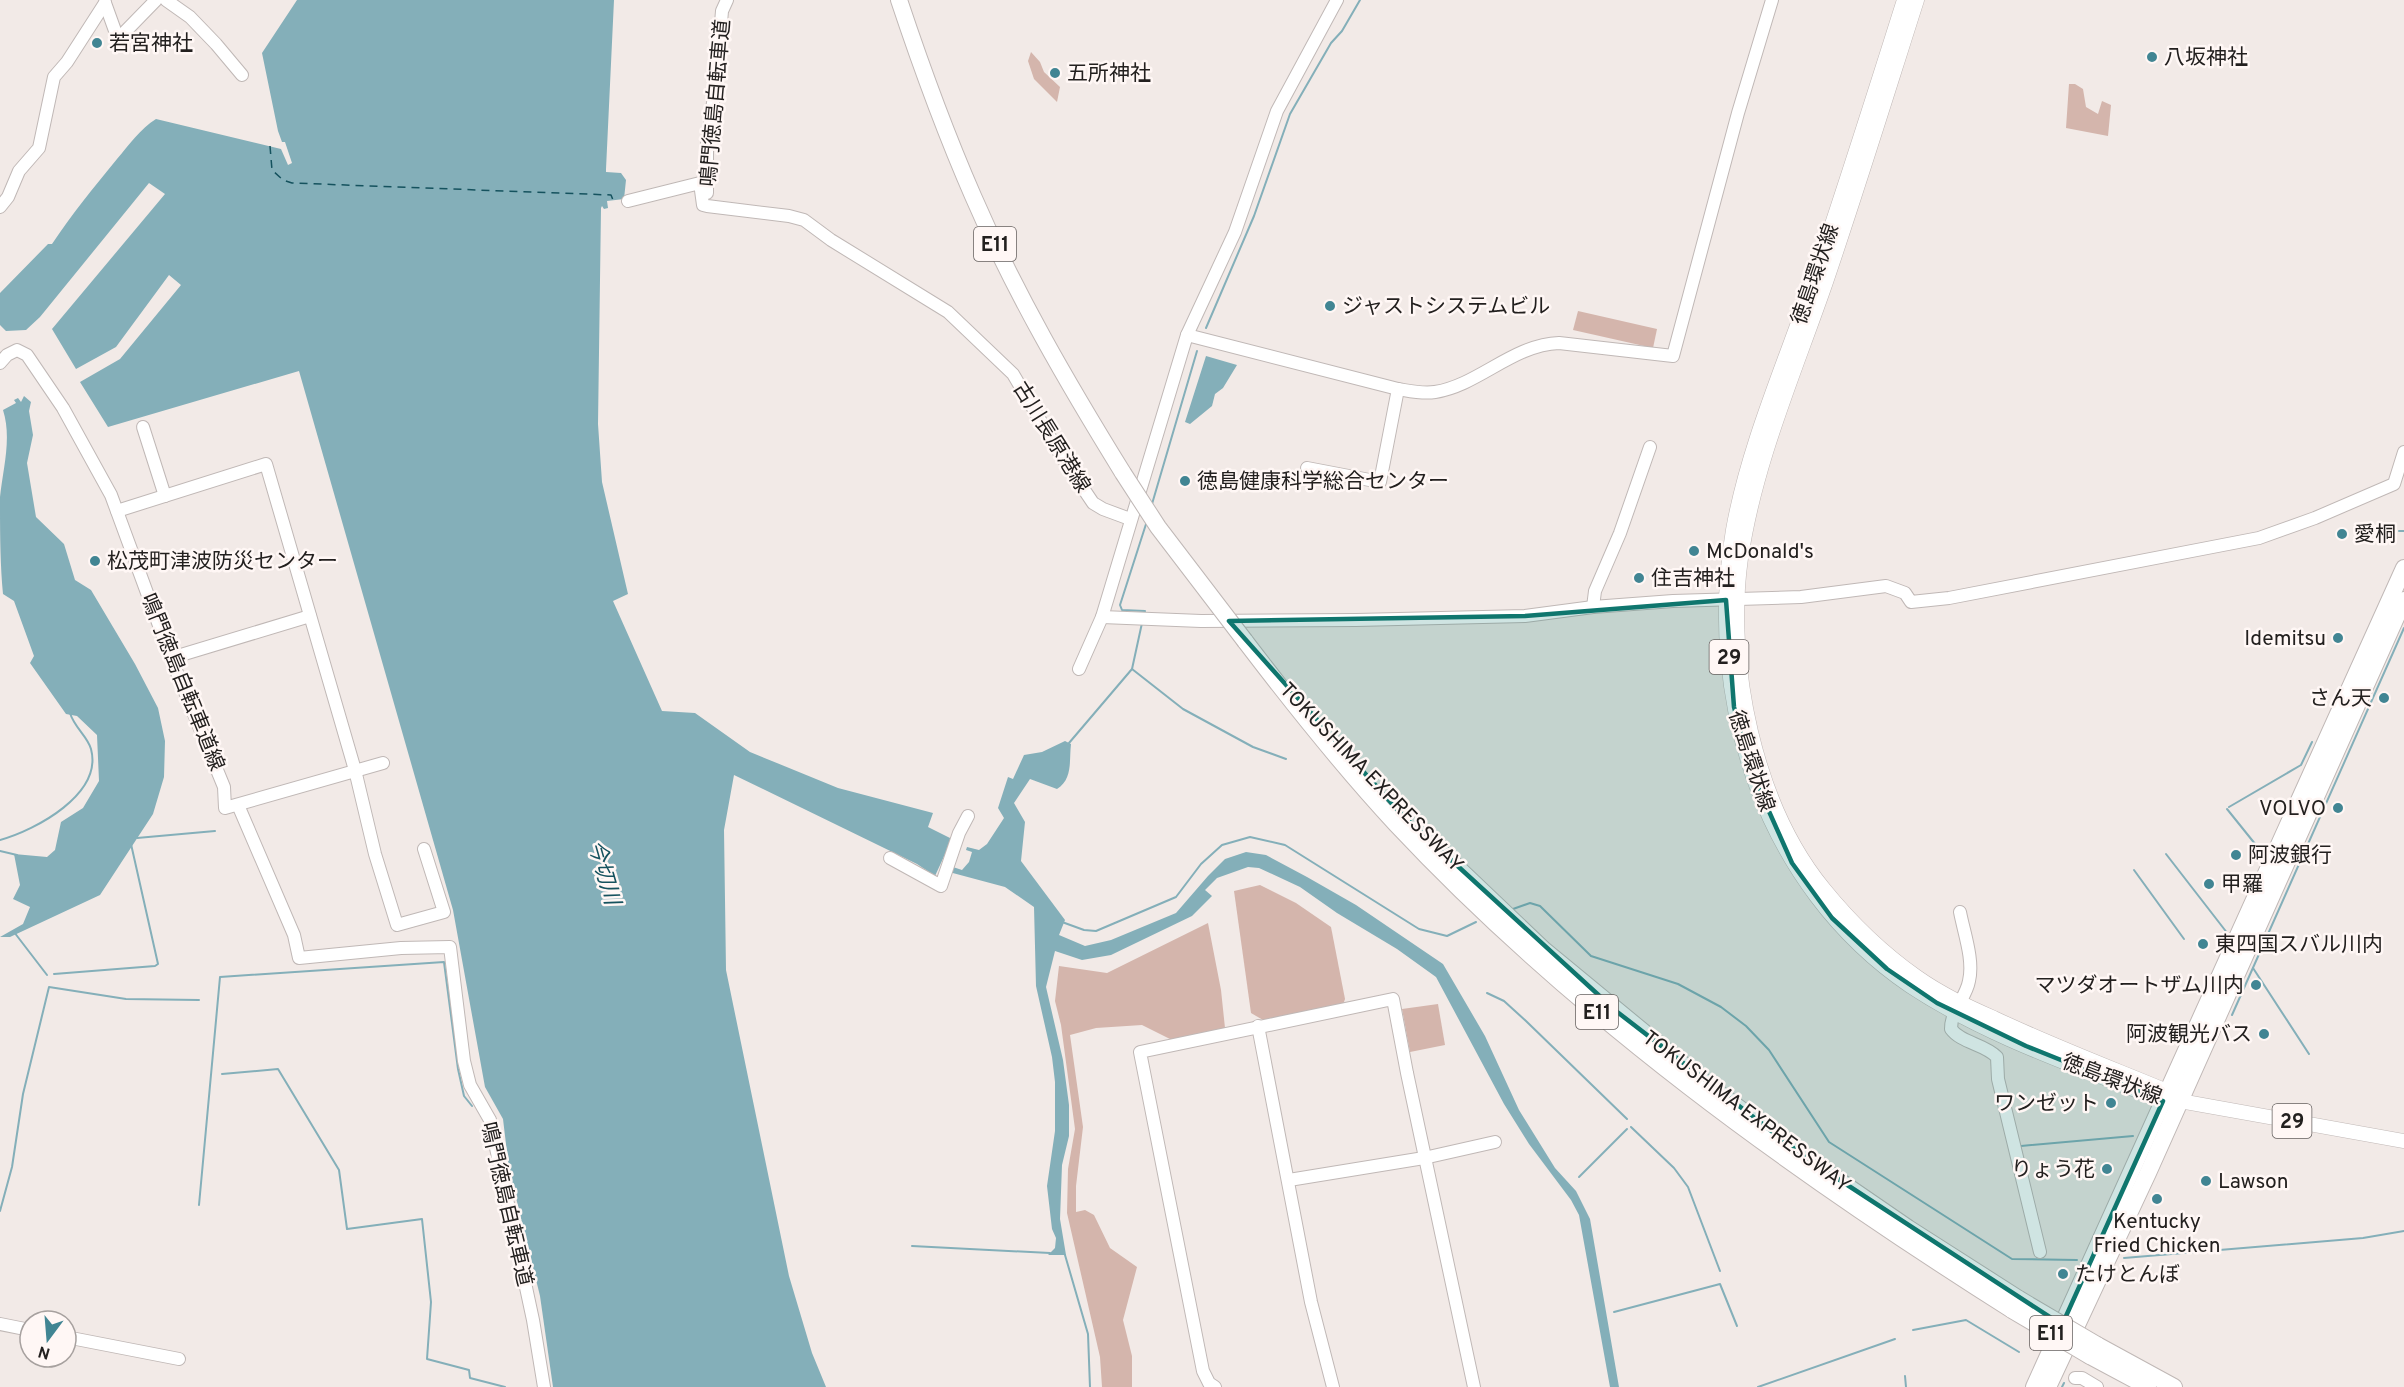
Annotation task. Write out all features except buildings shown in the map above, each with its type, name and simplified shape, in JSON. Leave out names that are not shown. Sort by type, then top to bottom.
[{"type":"highway","name":"TOKUSHIMA EXPRESSWAY","points":[[899,0],[945,129],[1000,254],[1048,347],[1158,527],[1245,641],[1403,816],[1544,950],[1598,996],[1709,1086],[1809,1160],[2015,1305],[2093,1350],[2148,1387]]},
{"type":"highway","points":[[2048,1387],[2170,1098],[2404,568]]},
{"type":"highway","points":[[2034,1387],[2404,600]]},
{"type":"highway","name":"TOKUSHIMA EXPRESSWAY","points":[[2093,1350],[2174,1387]]},
{"type":"main road","name":"徳島環状線","points":[[1904,0],[1878,90],[1755,447],[1740,498],[1734,530],[1731,680],[1740,735],[1770,818],[1792,863],[1826,911],[1868,953],[1909,985],[1957,1007],[2026,1046],[2170,1098],[2404,1141]]},
{"type":"main road","name":"徳島環状線","points":[[1732,599],[1746,533],[1766,458],[1861,177],[1917,0]]},
{"type":"street","points":[[0,207],[8,197],[19,171],[39,148],[54,77],[67,62],[105,3],[118,39],[156,0]]},
{"type":"street","points":[[166,0],[190,17],[242,75]]},
{"type":"street","name":"鳴門徳島自転車道","points":[[707,206],[707,144],[716,82],[722,11],[727,0]]},
{"type":"street","points":[[1079,669],[1102,617],[1187,335],[1235,232],[1277,111],[1337,0]]},
{"type":"street","points":[[1187,335],[1398,389],[1428,393],[1443,391],[1526,350],[1546,344],[1559,343],[1673,356],[1738,113],[1772,0]]},
{"type":"street","points":[[628,201],[700,183],[703,205],[707,206]]},
{"type":"street","name":"古川長原港線","points":[[707,206],[789,216],[804,220],[840,246],[948,312],[1013,374],[1093,503],[1103,510],[1130,519]]},
{"type":"street","name":"鳴門徳島自転車道線","points":[[0,363],[7,355],[17,350],[27,355],[63,408],[111,495],[171,658],[224,787],[225,807],[238,805]]},
{"type":"street","points":[[1306,468],[1380,482],[1398,389]]},
{"type":"street","points":[[143,427],[165,496]]},
{"type":"street","points":[[1593,607],[1595,591],[1620,533],[1650,447]]},
{"type":"street","points":[[1102,617],[1356,621],[1513,617],[1593,607],[1673,601],[1801,597],[1886,586],[1905,593],[1911,602],[1949,598],[2259,538],[2293,527],[2394,484],[2404,452]]},
{"type":"street","points":[[117,511],[266,464],[355,770],[375,854],[397,925],[444,912],[424,849]]},
{"type":"street","points":[[171,658],[310,616]]},
{"type":"street","points":[[238,805],[383,763]]},
{"type":"street","name":"鳴門徳島自転車道","points":[[238,805],[294,935],[299,958],[401,948],[450,947],[464,1061],[470,1085],[490,1120],[533,1320],[544,1387]]},
{"type":"street","points":[[890,858],[941,886],[959,833],[969,816]]},
{"type":"street","points":[[1960,912],[1970,963],[1970,975],[1968,986],[1951,1024],[1953,1031],[1990,1051],[1997,1058],[1998,1079],[2040,1252]]},
{"type":"street","points":[[1210,1386],[1203,1371],[1140,1052],[1393,999],[1424,1158],[1474,1387]]},
{"type":"street","points":[[1258,1026],[1311,1302],[1333,1387]]},
{"type":"street","points":[[1289,1180],[1424,1158],[1494,1142]]},
{"type":"street","points":[[0,1324],[18,1328]]},
{"type":"street","points":[[78,1339],[179,1359]]},
{"type":"street","points":[[2075,1378],[2082,1378],[2097,1387]]},
{"type":"highlighted area","points":[[1726,600],[1734,707],[1751,771],[1792,863],[1832,918],[1887,969],[1937,1003],[2026,1046],[2163,1101],[2062,1325],[1809,1160],[1616,1011],[1403,816],[1229,621],[1525,616]]},
{"type":"shaded area","points":[[1031,52],[1040,62],[1044,72],[1060,87],[1057,102],[1034,79],[1028,61]]},
{"type":"shaded area","points":[[2069,84],[2075,84],[2083,89],[2086,107],[2098,114],[2102,101],[2111,105],[2108,136],[2066,128]]},
{"type":"shaded area","points":[[1578,311],[1657,329],[1653,348],[1573,330]]},
{"type":"shaded area","points":[[1260,885],[1296,903],[1331,927],[1345,999],[1343,1005],[1263,1020],[1251,1013],[1234,891]]},
{"type":"shaded area","points":[[1208,923],[1221,990],[1225,1028],[1172,1040],[1142,1025],[1096,1028],[1070,1035],[1083,1127],[1076,1186],[1076,1212],[1085,1210],[1094,1215],[1110,1248],[1137,1267],[1123,1320],[1132,1356],[1132,1387],[1102,1387],[1100,1357],[1067,1213],[1068,1169],[1075,1129],[1061,1025],[1055,1001],[1059,966],[1107,973]]},
{"type":"shaded area","points":[[1438,1004],[1445,1045],[1410,1052],[1402,1009]]},
{"type":"water","name":"今切川","points":[[297,0],[614,0],[606,172],[621,173],[626,180],[624,199],[607,201],[608,208],[604,209],[602,206],[601,208],[598,424],[602,482],[628,594],[613,601],[662,711],[695,713],[750,752],[838,788],[933,813],[928,827],[952,839],[935,876],[917,864],[734,775],[724,830],[726,970],[789,1276],[812,1353],[826,1387],[553,1387],[540,1296],[509,1169],[503,1119],[485,1087],[453,910],[299,371],[108,427],[80,382],[120,359],[181,285],[169,275],[116,347],[76,369],[52,329],[165,194],[149,183],[40,317],[26,330],[6,331],[0,325],[0,293],[48,244],[52,244],[130,143],[156,119],[281,149],[288,165],[292,163],[285,142],[282,142],[278,131],[262,53]]},
{"type":"water","points":[[1206,356],[1237,365],[1223,388],[1215,394],[1212,406],[1190,424],[1185,422]]},
{"type":"water","points":[[24,396],[31,402],[29,411],[33,435],[27,463],[36,517],[64,544],[75,580],[91,590],[158,708],[165,741],[164,777],[153,814],[100,895],[10,937],[0,937],[23,924],[30,907],[13,899],[20,885],[14,854],[47,857],[55,850],[61,822],[83,808],[99,781],[97,735],[77,716],[66,714],[30,663],[34,656],[14,601],[3,594],[0,497],[7,431],[3,410],[16,403],[14,400],[18,398],[21,402]]},
{"type":"water","points":[[1065,741],[1071,744],[1070,763],[1068,775],[1062,785],[1057,789],[1030,779],[1014,803],[1025,822],[1021,861],[1065,920],[1059,935],[1085,946],[1111,940],[1176,913],[1225,859],[1246,852],[1266,855],[1307,877],[1356,905],[1443,964],[1485,1036],[1519,1110],[1555,1168],[1576,1191],[1590,1219],[1619,1387],[1610,1387],[1579,1215],[1504,1104],[1436,977],[1397,949],[1337,913],[1300,887],[1259,868],[1248,867],[1217,878],[1205,890],[1212,896],[1192,916],[1111,955],[1082,960],[1055,951],[1046,987],[1063,1060],[1069,1105],[1069,1136],[1062,1165],[1060,1219],[1066,1255],[1048,1255],[1055,1248],[1056,1238],[1052,1229],[1047,1186],[1055,1131],[1055,1082],[1052,1057],[1036,986],[1034,907],[1005,887],[949,872],[953,867],[962,870],[969,862],[972,852],[966,850],[967,847],[979,850],[987,844],[1004,818],[998,808],[1008,777],[1013,779],[1024,755],[1042,752]]},
{"type":"waterway","points":[[1206,328],[1254,216],[1290,114],[1331,43],[1342,31],[1360,0]]},
{"type":"waterway","points":[[1152,504],[1197,351]]},
{"type":"waterway","points":[[1144,615],[1145,611],[1122,610],[1120,605],[1147,521]]},
{"type":"waterway","points":[[2399,531],[2404,531]]},
{"type":"waterway","points":[[1069,743],[1132,669],[1142,623]]},
{"type":"waterway","points":[[2232,1015],[2404,628]]},
{"type":"waterway","points":[[1132,669],[1183,709],[1253,747],[1286,759]]},
{"type":"waterway","points":[[0,840],[48,819],[64,808],[87,781],[92,765],[91,749],[70,713]]},
{"type":"waterway","points":[[2229,807],[2301,765],[2312,742]]},
{"type":"waterway","points":[[2227,809],[2264,855]]},
{"type":"waterway","points":[[137,838],[215,831]]},
{"type":"waterway","points":[[1062,922],[1084,930],[1096,931],[1176,897],[1201,864],[1222,845],[1250,837],[1285,845],[1419,929],[1447,936],[1476,922]]},
{"type":"waterway","points":[[54,974],[158,964],[131,844]]},
{"type":"waterway","points":[[0,851],[17,855]]},
{"type":"waterway","points":[[2166,854],[2228,934]]},
{"type":"waterway","points":[[2134,870],[2184,939]]},
{"type":"waterway","points":[[1513,909],[1530,903],[1540,906],[1591,956],[1678,984],[1721,1007],[1746,1026],[1769,1050],[1829,1142],[2012,1259],[2077,1260]]},
{"type":"waterway","points":[[14,932],[47,975]]},
{"type":"waterway","points":[[199,1205],[220,977],[444,962],[458,1069],[464,1096],[472,1106]]},
{"type":"waterway","points":[[2253,968],[2309,1054]]},
{"type":"waterway","points":[[0,1211],[12,1167],[23,1094],[49,987],[126,999],[199,1000]]},
{"type":"waterway","points":[[1487,993],[1504,1001],[1627,1119]]},
{"type":"waterway","points":[[222,1074],[278,1069],[339,1170],[347,1229],[422,1219],[431,1302],[427,1359],[469,1370],[470,1378],[505,1387]]},
{"type":"waterway","points":[[1631,1127],[1674,1168],[1688,1187],[1720,1271]]},
{"type":"waterway","points":[[1579,1177],[1627,1129]]},
{"type":"waterway","points":[[2021,1146],[2133,1136]]},
{"type":"waterway","points":[[2124,1258],[2363,1238],[2404,1231]]},
{"type":"waterway","points":[[912,1246],[1050,1253]]},
{"type":"waterway","points":[[1065,1255],[1088,1334],[1090,1387]]},
{"type":"waterway","points":[[1614,1312],[1720,1284],[1737,1326]]},
{"type":"waterway","points":[[1913,1330],[1966,1320],[2019,1352]]},
{"type":"waterway","points":[[1758,1387],[1895,1339]]},
{"type":"waterway","points":[[1905,1376],[1906,1387]]},
{"type":"waterway","points":[[2062,1387],[2064,1383]]},
{"type":"ferry route","points":[[270,146],[272,170],[283,180],[292,183],[611,195],[613,200]]},
{"type":"place","name":"若宮神社","points":[[97,43]]},
{"type":"place","name":"八坂神社","points":[[2152,57]]},
{"type":"place","name":"五所神社","points":[[1055,73]]},
{"type":"place","name":"ジャストシステムビル","points":[[1330,306]]},
{"type":"place","name":"徳島健康科学総合センター","points":[[1185,481]]},
{"type":"place","name":"愛桐","points":[[2342,534]]},
{"type":"place","name":"McDonald's","points":[[1694,551]]},
{"type":"place","name":"松茂町津波防災センター","points":[[95,561]]},
{"type":"place","name":"住吉神社","points":[[1639,578]]},
{"type":"place","name":"Idemitsu","points":[[2338,638]]},
{"type":"place","name":"さん天","points":[[2384,698]]},
{"type":"place","name":"VOLVO","points":[[2338,808]]},
{"type":"place","name":"阿波銀行","points":[[2236,855]]},
{"type":"place","name":"甲羅","points":[[2209,884]]},
{"type":"place","name":"東四国スバル川内","points":[[2203,944]]},
{"type":"place","name":"マツダオートザム川内","points":[[2256,985]]},
{"type":"place","name":"阿波観光バス","points":[[2264,1034]]},
{"type":"place","name":"ワンゼット","points":[[2111,1103]]},
{"type":"place","name":"りょう花","points":[[2107,1169]]},
{"type":"place","name":"Lawson","points":[[2206,1181]]},
{"type":"place","name":"Kentucky Fried Chicken","points":[[2157,1199]]},
{"type":"place","name":"たけとんぼ","points":[[2063,1274]]}]
